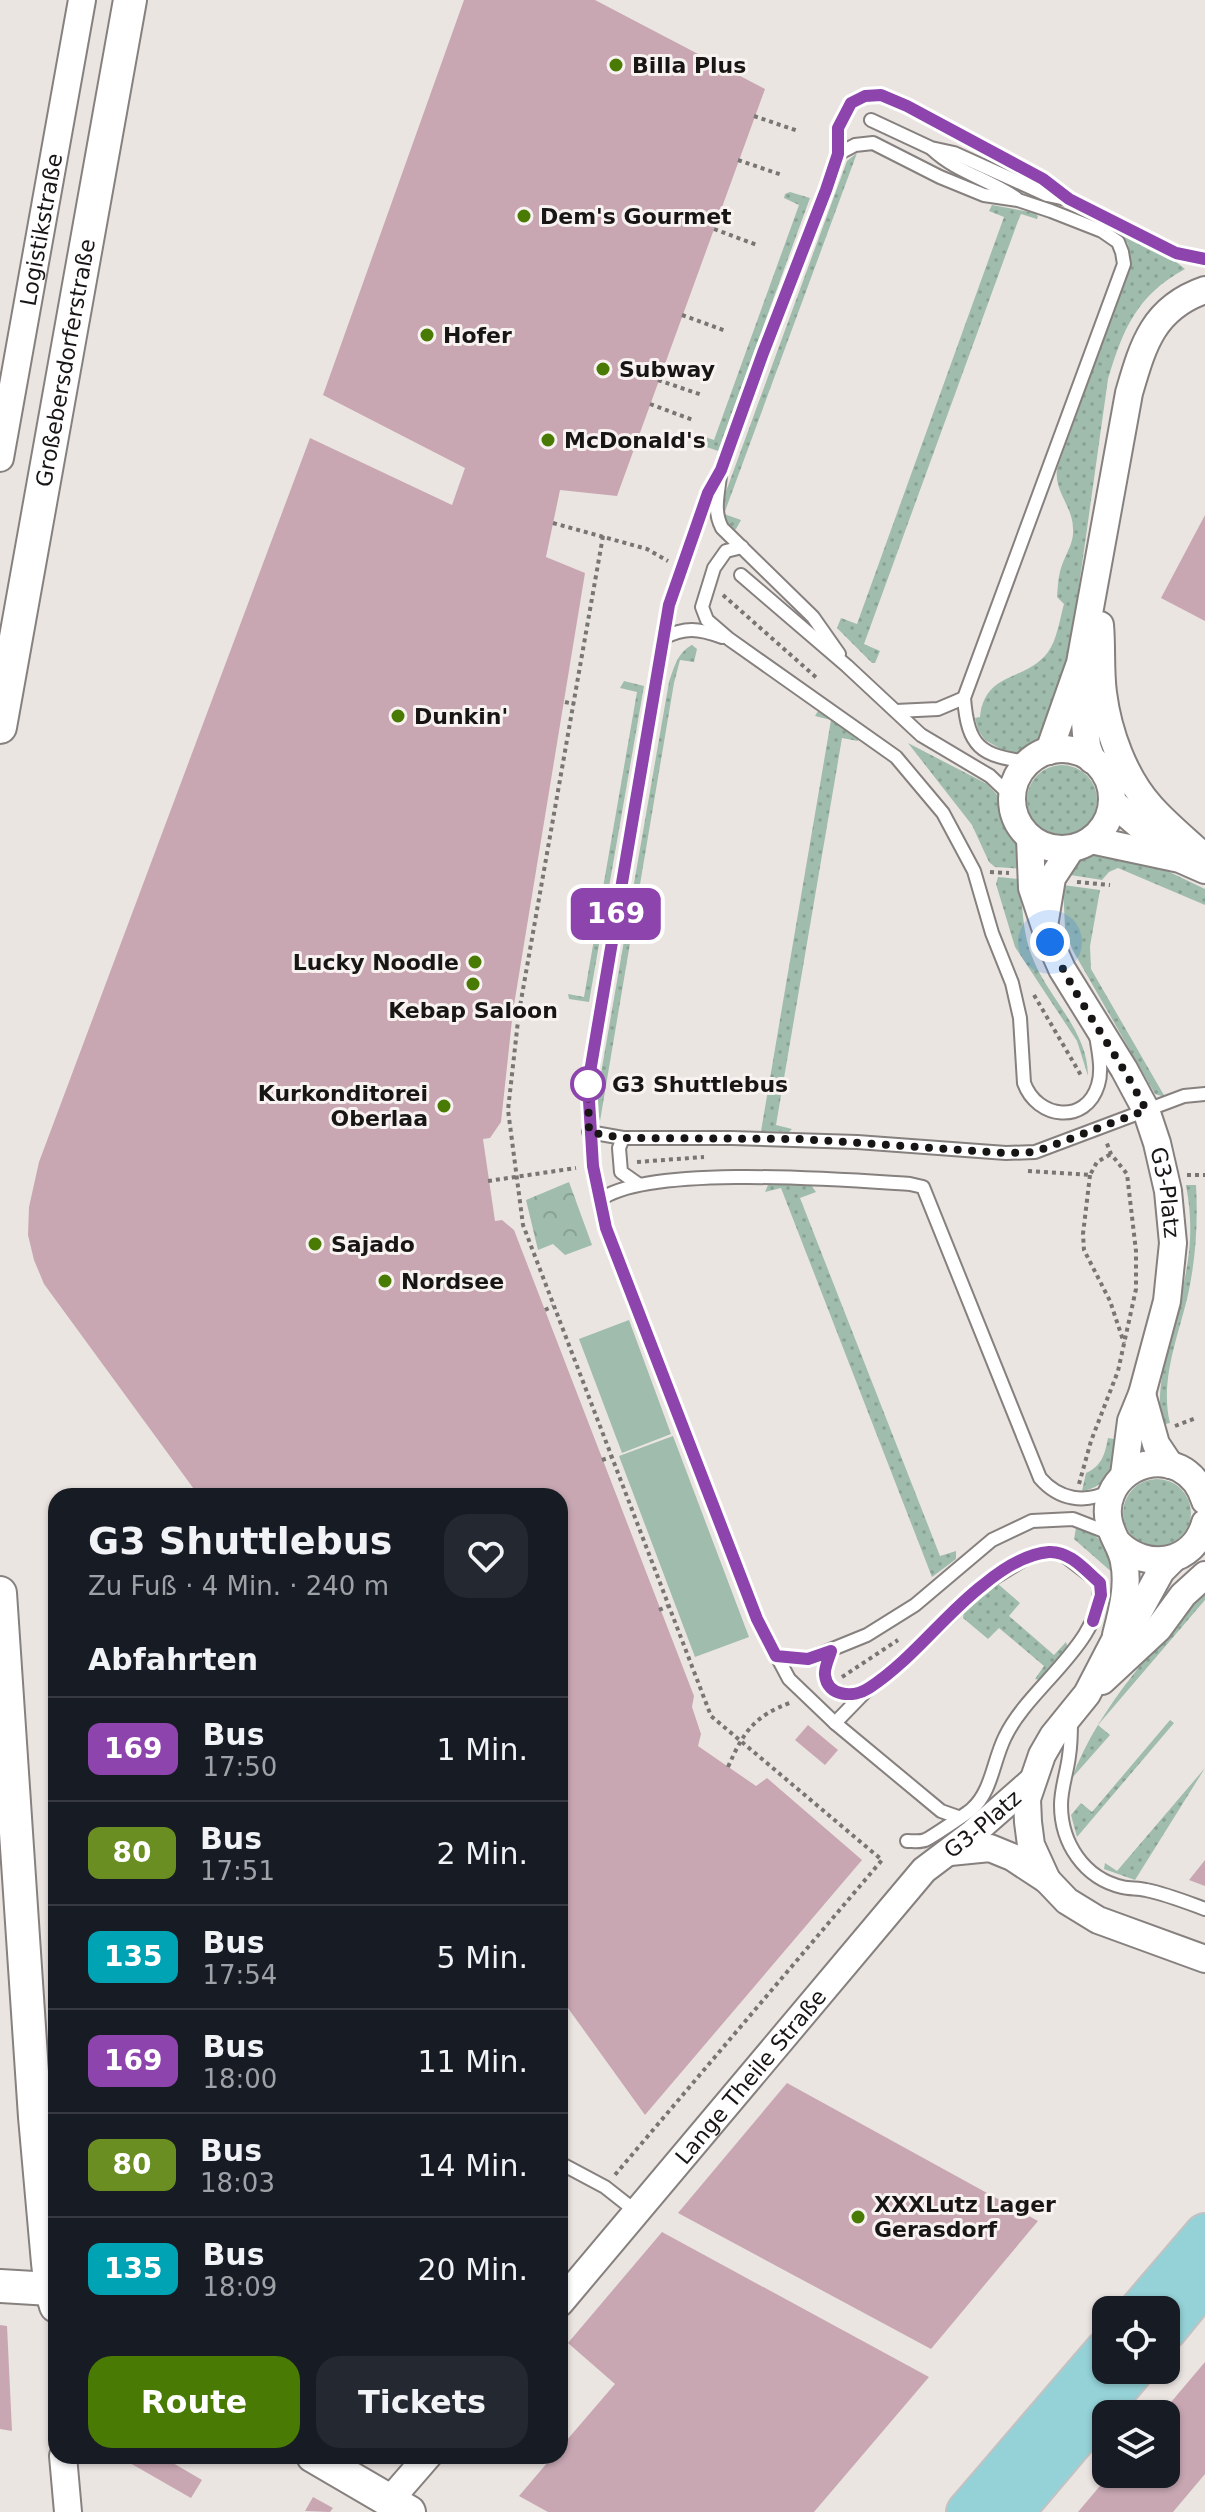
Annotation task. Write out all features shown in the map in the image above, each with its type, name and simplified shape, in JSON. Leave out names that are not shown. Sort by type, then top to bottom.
[{"type":"main road","points":[[1152,2296],[1205,2234]]},
{"type":"main road","points":[[1180,2313],[1205,2282]]},
{"type":"main road","points":[[967,2512],[1092,2366]]},
{"type":"main road","points":[[1013,2512],[1121,2384]]},
{"type":"street","name":"Logistikstraße","points":[[0,458],[82,0]]},
{"type":"street","name":"Großebersdorferstraße","points":[[0,727],[130,0]]},
{"type":"street","points":[[1193,859],[1081,844],[1043,846],[1030,838],[1018,823],[1012,797],[1019,773],[1039,756],[1080,663],[1129,393],[1140,354],[1155,324],[1173,306],[1205,290]]},
{"type":"street","points":[[1095,579],[1104,696],[1113,736],[1128,773],[1149,805],[1205,870]]},
{"type":"street","points":[[1080,663],[1087,746],[1092,760],[1107,778],[1112,802],[1108,819],[1081,844]]},
{"type":"street","points":[[1039,756],[1071,750],[1092,760]]},
{"type":"street","points":[[1112,802],[1133,822],[1193,859]]},
{"type":"street","name":"G3-Platz","points":[[1030,838],[1032,888],[1050,942],[1062,969],[1146,1110],[1165,1175],[1173,1243],[1167,1301],[1142,1394],[1131,1421],[1119,1482],[1108,1510],[1124,1562],[1125,1581],[1122,1612],[1114,1642]]},
{"type":"street","name":"G3-Platz","points":[[1045,920],[1052,878],[1081,844]]},
{"type":"street","points":[[1142,1394],[1156,1444],[1188,1471],[1205,1501]]},
{"type":"street","points":[[1119,1482],[1138,1466],[1152,1463],[1188,1471]]},
{"type":"street","name":"G3-Platz","points":[[1047,1880],[1031,1845],[1027,1799],[1047,1745],[1080,1703],[1114,1642],[1138,1613],[1161,1571],[1195,1544],[1205,1523]]},
{"type":"street","points":[[1115,1538],[1133,1556],[1148,1561],[1172,1560]]},
{"type":"street","points":[[1080,1703],[1158,1629],[1183,1595],[1205,1575]]},
{"type":"street","points":[[0,1593],[34,2101],[48,2246]]},
{"type":"street","name":"G3-Platz","points":[[946,1853],[1031,1782]]},
{"type":"street","name":"G3-Platz","points":[[946,1853],[990,1848],[1012,1857],[1047,1880]]},
{"type":"street","name":"Lange Theile Straße","points":[[568,2294],[846,1960],[924,1870],[946,1853]]},
{"type":"street","points":[[1047,1880],[1067,1901],[1098,1920],[1205,1959]]},
{"type":"street","points":[[0,2286],[48,2297]]},
{"type":"street","points":[[64,2464],[68,2512]]},
{"type":"street","points":[[327,2464],[399,2506],[423,2464]]},
{"type":"lane","points":[[958,1817],[941,1811],[835,1723],[789,1679],[757,1619],[606,1228],[589,1132],[588,1084],[669,605],[699,516],[721,470],[838,154],[838,128],[851,103],[865,96],[881,95],[963,134],[1043,179],[1069,199],[1176,253],[1205,259]]},
{"type":"lane","points":[[871,120],[1047,195],[1069,199]]},
{"type":"lane","points":[[838,154],[855,145],[873,143],[984,195],[1018,200],[1102,231],[1118,242],[1124,264],[964,698],[966,723],[973,740],[987,752],[1001,758],[1039,756]]},
{"type":"lane","points":[[931,148],[947,163],[1005,190],[1018,200]]},
{"type":"lane","points":[[721,470],[717,518],[722,528],[813,617],[847,666]]},
{"type":"lane","points":[[742,547],[726,551],[714,568],[702,607],[707,620],[729,639],[896,757],[943,813],[974,871],[992,933],[1012,983],[1020,1018],[1024,1083],[1028,1093],[1042,1108],[1053,1112],[1073,1111],[1093,1096],[1100,1079],[1096,1026]]},
{"type":"lane","points":[[741,575],[847,666],[921,735],[990,776],[1012,797]]},
{"type":"lane","points":[[663,638],[680,629],[710,632],[729,639]]},
{"type":"lane","points":[[896,711],[938,709],[964,698]]},
{"type":"lane","points":[[589,1132],[623,1138],[801,1139],[1006,1153],[1035,1152],[1184,1096],[1205,1094]]},
{"type":"lane","points":[[623,1138],[619,1148],[621,1172],[638,1184]]},
{"type":"lane","points":[[600,1200],[612,1191],[638,1184],[696,1179],[809,1179],[923,1187],[1040,1478],[1050,1489],[1076,1499],[1102,1495],[1119,1482]]},
{"type":"lane","points":[[776,1656],[808,1659],[867,1635],[915,1605],[992,1540],[1032,1521],[1073,1519],[1115,1538]]},
{"type":"lane","points":[[835,1723],[981,1586],[1028,1557],[1047,1552],[1061,1553],[1071,1557],[1100,1583],[1097,1609],[1080,1641],[1005,1736],[987,1789],[971,1810],[924,1841],[907,1841]]},
{"type":"lane","points":[[831,1651],[824,1673],[828,1685],[838,1693],[853,1695],[867,1690]]},
{"type":"lane","points":[[1080,1703],[1062,1786],[1061,1809],[1066,1835],[1085,1868],[1101,1880],[1147,1890],[1205,1909]]},
{"type":"lane","points":[[568,2167],[605,2187],[638,2213]]},
{"type":"path","points":[[754,116],[798,131]]},
{"type":"path","points":[[738,160],[782,175]]},
{"type":"path","points":[[714,229],[757,245]]},
{"type":"path","points":[[682,315],[726,331]]},
{"type":"path","points":[[658,380],[702,395]]},
{"type":"path","points":[[650,404],[693,420]]},
{"type":"path","points":[[565,702],[574,704]]},
{"type":"path","points":[[535,880],[542,881]]},
{"type":"path","points":[[1090,1175],[1084,1250],[1110,1301],[1125,1346]]},
{"type":"path","points":[[545,1310],[553,1306]]},
{"type":"path","points":[[602,1460],[611,1457]]},
{"type":"path","points":[[659,1610],[668,1606]]},
{"type":"path","points":[[605,2187],[882,1860]]},
{"type":"green space","points":[[857,153],[724,514],[741,520],[733,531],[723,520],[721,505],[847,161]]},
{"type":"green space","points":[[790,192],[810,198],[718,451],[698,444],[697,440],[699,435],[714,440],[799,205],[784,198]]},
{"type":"green space","points":[[992,205],[1038,216],[1037,219],[1021,214],[1018,221],[864,644],[880,651],[875,663],[872,663],[837,628],[841,618],[857,624],[1004,217],[989,211]]},
{"type":"green space","points":[[1122,235],[1185,269],[1143,302],[1120,344],[1108,379],[1072,636],[1047,735],[1036,746],[1021,753],[1006,752],[985,740],[975,718],[980,717],[983,702],[990,691],[1039,661],[1048,652],[1056,635],[1064,604],[1057,597],[1059,577],[1073,534],[1070,513],[1058,485],[1057,469],[1131,263],[1128,244]]},
{"type":"green space","points":[[692,645],[697,649],[694,662],[680,660],[674,683],[600,1121],[596,1102],[669,682],[679,657]]},
{"type":"green space","points":[[624,681],[644,686],[589,1002],[569,999],[568,994],[584,997],[637,692],[620,688]]},
{"type":"green space","points":[[818,711],[859,736],[858,741],[842,738],[776,1125],[792,1129],[789,1132],[761,1131],[831,720],[815,716]]},
{"type":"green space","points":[[908,743],[987,784],[1001,799],[1006,817],[1022,845],[1024,869],[995,867],[989,862],[972,825]]},
{"type":"green space","points":[[1062,765],[1087,775],[1097,800],[1087,825],[1062,835],[1037,825],[1027,800],[1037,775]]},
{"type":"green space","points":[[1095,850],[1159,867],[1205,889],[1205,905],[1118,868],[1102,880],[1064,874],[1077,859]]},
{"type":"green space","points":[[998,877],[1019,879],[1029,949],[1040,974],[1082,1044],[1088,1076],[1077,1041],[1015,947],[996,884]]},
{"type":"green space","points":[[1063,885],[1100,890],[1090,946],[1091,969],[1165,1097],[1155,1094],[1072,949],[1065,928]]},
{"type":"green space","points":[[569,1182],[592,1245],[565,1255],[553,1244],[538,1250],[526,1200]]},
{"type":"green space","points":[[768,1185],[811,1185],[816,1192],[800,1198],[940,1556],[956,1551],[956,1559],[932,1577],[781,1188],[765,1192]]},
{"type":"green space","points":[[1186,1185],[1196,1185],[1195,1251],[1169,1372],[1167,1406],[1170,1423],[1161,1425],[1164,1365],[1189,1256]]},
{"type":"green space","points":[[629,1320],[671,1434],[622,1453],[579,1339]]},
{"type":"green space","points":[[673,1436],[749,1637],[695,1657],[619,1456]]},
{"type":"green space","points":[[1108,1438],[1120,1440],[1114,1466],[1099,1485],[1082,1491],[1086,1473],[1102,1459]]},
{"type":"green space","points":[[1157,1479],[1181,1489],[1191,1513],[1181,1537],[1157,1547],[1133,1537],[1123,1513],[1133,1489]]},
{"type":"green space","points":[[1076,1528],[1099,1539],[1114,1574],[1074,1539]]},
{"type":"green space","points":[[998,1584],[1020,1603],[1009,1616],[1054,1655],[1066,1642],[1067,1646],[1040,1680],[1035,1679],[1044,1666],[999,1628],[988,1639],[963,1618],[964,1612],[992,1585]]},
{"type":"green space","points":[[1205,1584],[1205,1600],[1098,1725],[1131,1677]]},
{"type":"green space","points":[[1170,1720],[1174,1723],[1077,1837],[1071,1815],[1081,1803],[1092,1812]]},
{"type":"green space","points":[[1098,1725],[1110,1735],[1072,1778],[1084,1751]]},
{"type":"green space","points":[[1205,1768],[1135,1880],[1104,1869],[1105,1863],[1117,1871]]},
{"type":"building","points":[[464,0],[595,0],[765,89],[617,496],[560,490],[546,557],[585,573],[513,1011],[501,1122],[490,1138],[483,1139],[495,1221],[502,1220],[514,1230],[694,1696],[692,1707],[701,1734],[698,1746],[756,1786],[767,1778],[862,1860],[645,2115],[568,2008],[568,1488],[193,1488],[44,1284],[28,1235],[29,1207],[39,1162],[310,438],[452,505],[465,468],[323,395]]},
{"type":"building","points":[[1205,515],[1205,621],[1161,598]]},
{"type":"building","points":[[808,1725],[838,1750],[825,1765],[795,1740]]},
{"type":"building","points":[[1205,1860],[1205,1886],[1189,1880]]},
{"type":"building","name":"XXXLutz Lager Gerasdorf","points":[[787,2083],[1038,2221],[931,2349],[678,2213]]},
{"type":"building","points":[[662,2232],[929,2377],[814,2512],[548,2512],[519,2496],[546,2464],[568,2464],[568,2439],[615,2384],[568,2343]]},
{"type":"building","points":[[0,2325],[7,2326],[12,2431],[0,2429]]},
{"type":"building","points":[[1205,2362],[1205,2474],[1173,2512],[1078,2512],[1098,2488],[1180,2488],[1180,2400],[1173,2400]]},
{"type":"building","points":[[132,2464],[175,2464],[202,2480],[191,2498]]},
{"type":"building","points":[[313,2497],[333,2508],[330,2512],[305,2511]]},
{"type":"bus line","name":"169","points":[[1093,1621],[1101,1595],[1100,1583],[1071,1557],[1047,1552],[1028,1557],[981,1586],[910,1655],[867,1690],[853,1695],[838,1693],[828,1685],[824,1673],[831,1651],[808,1659],[776,1656],[757,1619],[606,1228],[593,1166],[588,1084],[669,605],[699,516],[721,470],[826,190],[838,154],[838,128],[851,103],[865,96],[881,95],[907,106],[1043,179],[1069,199],[1176,253],[1205,259]]},
{"type":"place","name":"Billa Plus","points":[[616,65]]},
{"type":"place","name":"Dem's Gourmet","points":[[524,216]]},
{"type":"place","name":"Hofer","points":[[427,335]]},
{"type":"place","name":"Subway","points":[[603,369]]},
{"type":"place","name":"McDonald's","points":[[548,440]]},
{"type":"place","name":"Dunkin'","points":[[398,716]]},
{"type":"place","name":"Lucky Noodle","points":[[475,962]]},
{"type":"place","name":"Kebap Saloon","points":[[473,984]]},
{"type":"place","name":"G3 Shuttlebus","points":[[588,1084]]},
{"type":"place","name":"Kurkonditorei Oberlaa","points":[[444,1106]]},
{"type":"place","name":"Sajado","points":[[315,1244]]},
{"type":"place","name":"Nordsee","points":[[385,1281]]},
{"type":"place","name":"XXXLutz Lager Gerasdorf","points":[[858,2217]]},
{"type":"route","points":[[588,1084],[589,1132],[602,1135],[623,1138],[801,1139],[1006,1153],[1035,1152],[1146,1110],[1062,969],[1050,942]]}]
